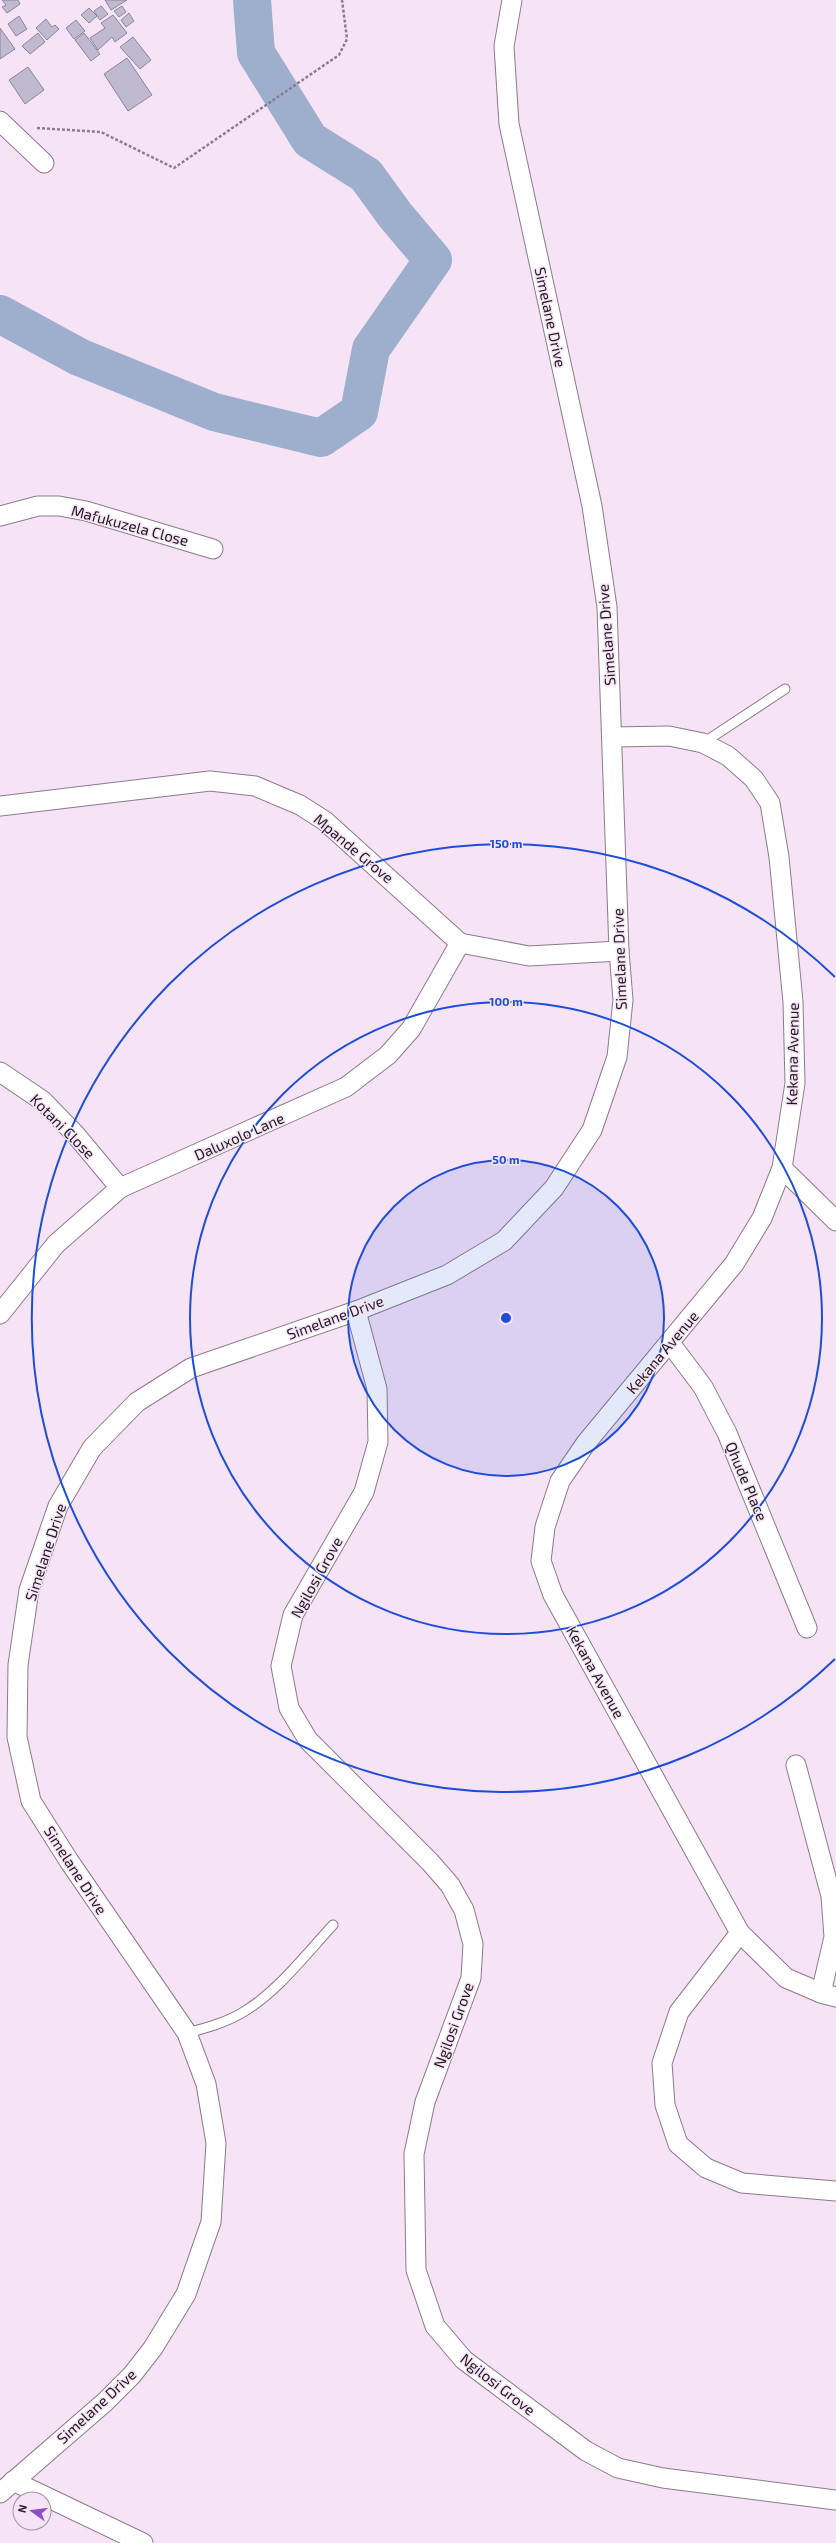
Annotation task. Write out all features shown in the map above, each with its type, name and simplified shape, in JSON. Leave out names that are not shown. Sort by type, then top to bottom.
[{"type":"street","name":"Simelane Drive","points":[[6,2487],[132,2376],[153,2348],[186,2294],[211,2222],[216,2142],[206,2084],[187,2033],[69,1861],[31,1801],[17,1737],[18,1665],[29,1590],[58,1506],[92,1448],[137,1402],[191,1368],[356,1310],[447,1275],[504,1241],[554,1188],[592,1130],[617,1057],[623,1000],[619,951],[607,607],[592,506],[509,124],[504,46],[512,0]]},
{"type":"street","points":[[2,124],[44,163]]},
{"type":"street","name":"Mafukuzela Close","points":[[0,516],[38,506],[59,506],[86,511],[213,548]]},
{"type":"street","name":"Kekana Avenue","points":[[612,737],[669,736],[703,743],[728,756],[754,779],[770,803],[778,857],[793,1002],[795,1083],[782,1168],[762,1218],[734,1264],[586,1443],[560,1481],[545,1527],[541,1561],[553,1595],[740,1933],[786,1978],[828,1995],[834,1937],[831,1896],[796,1765]]},
{"type":"street","name":"Mpande Grove","points":[[0,806],[210,781],[256,786],[300,805],[325,821],[460,943]]},
{"type":"street","points":[[460,943],[529,956],[619,951]]},
{"type":"street","name":"Daluxolo Lane","points":[[0,1314],[56,1244],[120,1188],[346,1087],[388,1055],[411,1029],[460,943]]},
{"type":"street","name":"Kotani Close","points":[[0,1072],[43,1101],[75,1134],[120,1188]]},
{"type":"street","points":[[782,1168],[836,1221]]},
{"type":"street","name":"Ngilosi Grove","points":[[356,1310],[377,1389],[378,1442],[364,1492],[293,1615],[281,1666],[289,1708],[308,1740],[430,1862],[450,1885],[464,1910],[473,1944],[471,1978],[425,2102],[414,2154],[416,2270],[435,2326],[464,2360],[586,2451],[618,2468],[663,2478],[836,2500]]},
{"type":"street","name":"Qhude Place","points":[[670,1343],[703,1387],[726,1433],[807,1628]]},
{"type":"street","points":[[740,1933],[680,2012],[662,2063],[666,2105],[678,2144],[706,2168],[742,2183],[836,2191]]},
{"type":"street","points":[[6,2487],[144,2543]]},
{"type":"lane","points":[[703,743],[785,689]]},
{"type":"lane","points":[[187,2033],[208,2028],[244,2011],[272,1990],[333,1925]]},
{"type":"path","points":[[2,124],[101,132],[174,168],[340,55],[347,39],[342,0]]},
{"type":"building","points":[[2,0],[18,0],[20,4],[7,13],[2,7],[6,5]]},
{"type":"building","points":[[105,0],[127,0],[111,10]]},
{"type":"building","points":[[101,6],[108,14],[100,20],[94,11]]},
{"type":"building","points":[[122,6],[126,12],[119,17],[114,11]]},
{"type":"building","points":[[89,8],[97,16],[89,23],[81,15]]},
{"type":"building","points":[[129,13],[134,21],[126,27],[121,20]]},
{"type":"building","points":[[113,15],[127,33],[115,42],[112,37],[98,50],[90,38],[105,28],[101,23]]},
{"type":"building","points":[[19,16],[27,29],[16,36],[8,24]]},
{"type":"building","points":[[46,19],[52,27],[55,25],[59,29],[47,40],[36,28]]},
{"type":"building","points":[[76,20],[85,31],[74,39],[66,28]]},
{"type":"building","points":[[0,28],[15,49],[0,59]]},
{"type":"building","points":[[38,33],[45,42],[30,54],[22,46]]},
{"type":"building","points":[[84,33],[100,54],[91,61],[75,40]]},
{"type":"building","points":[[133,37],[151,60],[140,69],[120,47]]},
{"type":"building","points":[[127,58],[152,95],[128,111],[104,74]]},
{"type":"building","points":[[28,67],[44,90],[25,104],[9,80]]},
{"type":"waterway","points":[[0,314],[79,357],[214,412],[321,438],[359,412],[371,349],[433,260],[395,215],[366,175],[310,140],[256,53],[252,0]]}]
